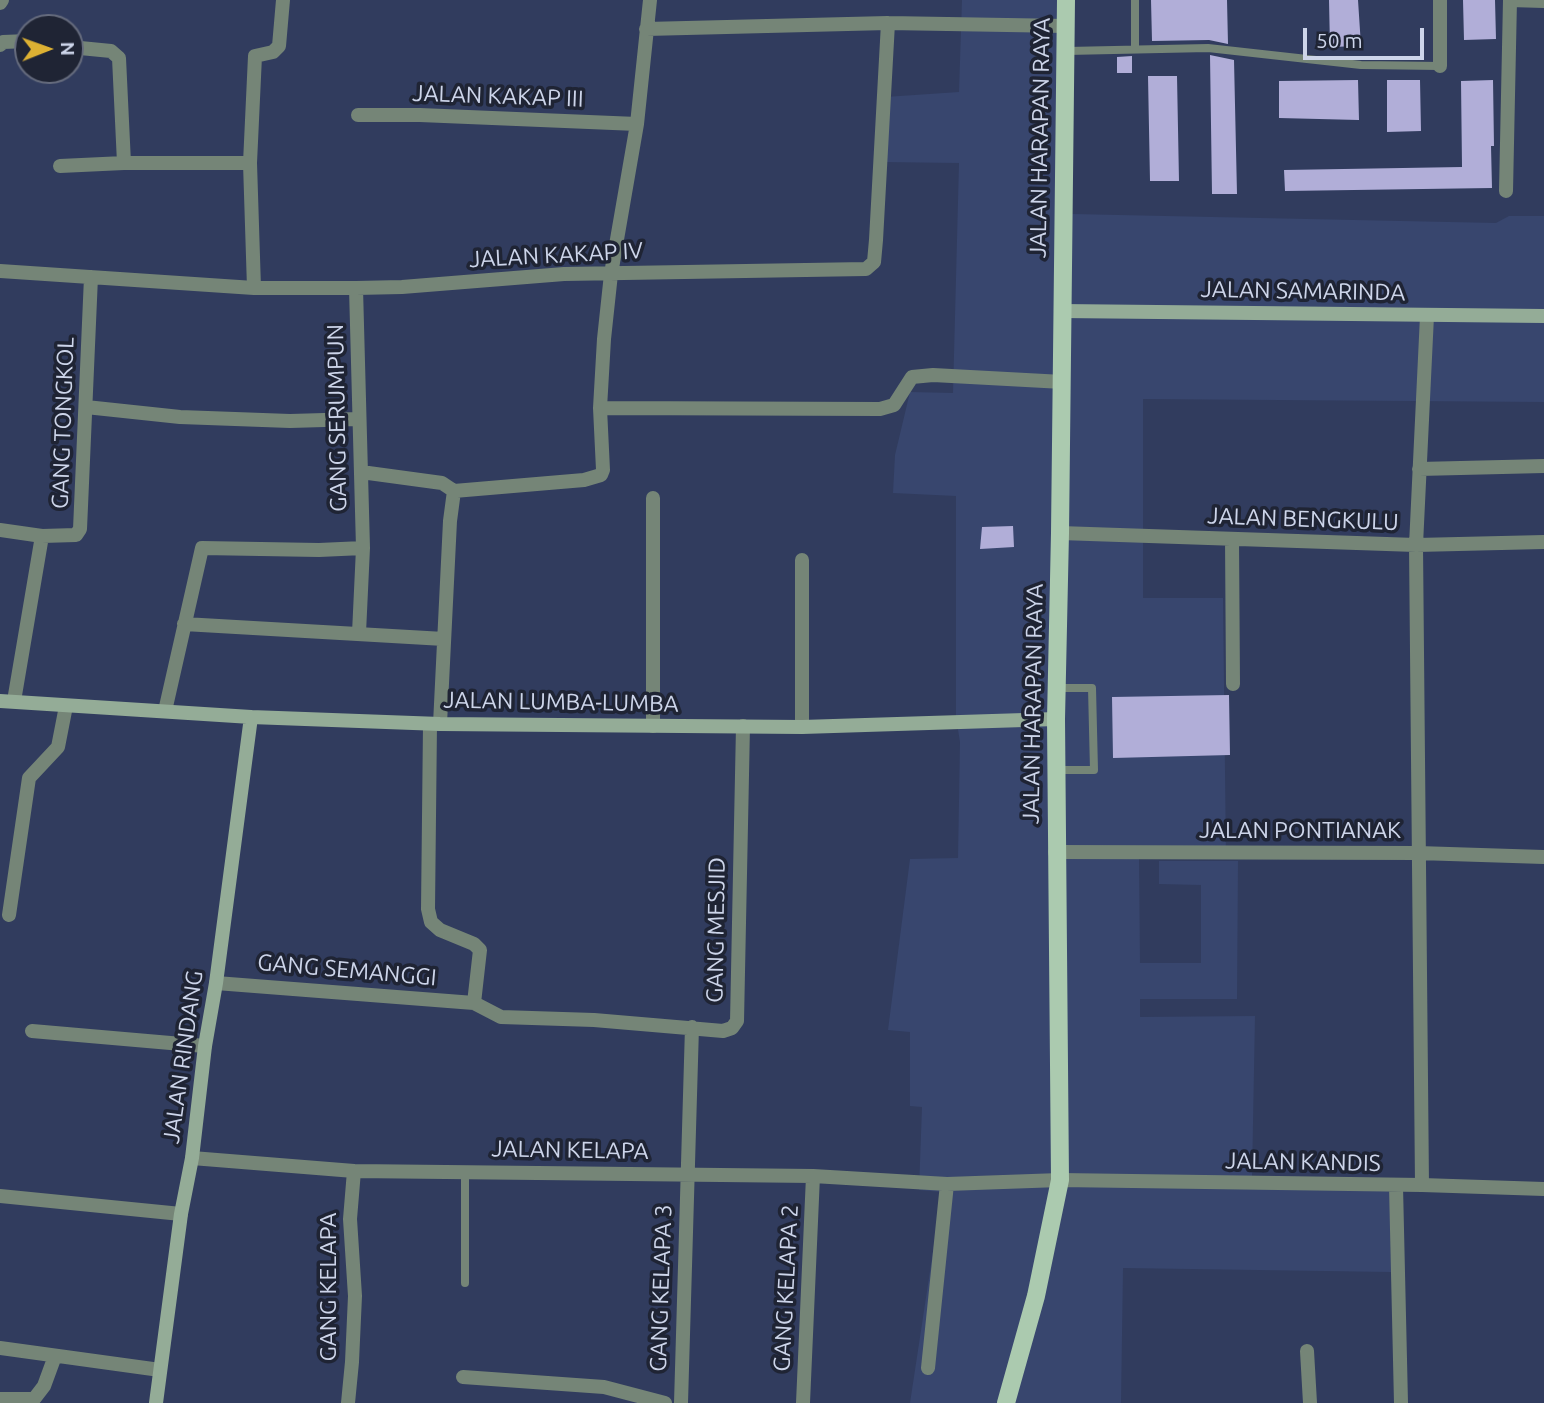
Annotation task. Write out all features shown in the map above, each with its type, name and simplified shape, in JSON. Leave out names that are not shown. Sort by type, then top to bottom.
[{"type":"main road","name":"JALAN HARAPAN RAYA","points":[[1006,1403],[1036,1296],[1060,1180],[1055,770],[1063,382],[1061,311],[1066,0]]},
{"type":"street","points":[[254,288],[250,163],[255,56],[273,52],[279,46],[283,0]]},
{"type":"street","points":[[360,472],[442,483],[454,491],[584,480],[601,475],[600,408],[611,274],[637,124],[650,0]]},
{"type":"street","points":[[1440,0],[1440,66]]},
{"type":"street","points":[[1506,191],[1510,0],[1544,1]]},
{"type":"street","points":[[646,29],[888,23],[1066,26]]},
{"type":"street","name":"JALAN KAKAP IV","points":[[0,271],[254,288],[356,288],[564,274],[866,268],[874,262],[888,23]]},
{"type":"street","points":[[84,48],[111,51],[119,58],[124,163]]},
{"type":"street","name":"JALAN KAKAP III","points":[[358,115],[637,124]]},
{"type":"street","points":[[60,166],[250,163]]},
{"type":"street","name":"GANG TONGKOL","points":[[0,530],[42,536],[76,535],[80,529],[91,277]]},
{"type":"street","name":"GANG SERUMPUN","points":[[356,288],[363,548],[359,633]]},
{"type":"street","name":"JALAN SAMARINDA","points":[[1061,311],[1544,316]]},
{"type":"street","points":[[1422,1185],[1416,545],[1427,316]]},
{"type":"street","points":[[600,408],[880,409],[894,405],[912,377],[933,375],[1063,382]]},
{"type":"street","points":[[86,407],[276,421],[359,419]]},
{"type":"street","points":[[1419,468],[1544,466]]},
{"type":"street","points":[[435,724],[454,491]]},
{"type":"street","points":[[653,498],[653,726]]},
{"type":"street","name":"JALAN BENGKULU","points":[[1060,533],[1416,545],[1544,542]]},
{"type":"street","name":"GANG TONGKOL","points":[[7,701],[42,536]]},
{"type":"street","points":[[1232,539],[1233,684]]},
{"type":"street","points":[[165,711],[202,548],[363,548]]},
{"type":"street","points":[[802,561],[802,727]]},
{"type":"street","points":[[184,624],[444,639]]},
{"type":"street","name":"JALAN LUMBA-LUMBA","points":[[7,701],[251,717],[435,724],[802,727],[1056,719]]},
{"type":"street","points":[[9,915],[29,778],[58,747],[65,706]]},
{"type":"street","name":"JALAN RINDANG","points":[[156,1403],[251,717]]},
{"type":"street","name":"GANG SEMANGGI","points":[[435,724],[428,909],[431,922],[440,930],[474,944],[480,950],[474,1003]]},
{"type":"street","name":"GANG MESJID","points":[[687,1174],[692,1027],[723,1031],[732,1028],[737,1021],[743,726]]},
{"type":"street","name":"JALAN PONTIANAK","points":[[1055,852],[1418,853],[1544,857]]},
{"type":"street","name":"GANG SEMANGGI","points":[[216,983],[474,1003],[501,1017],[692,1027]]},
{"type":"street","points":[[32,1031],[205,1046]]},
{"type":"street","name":"JALAN KELAPA","points":[[192,1158],[354,1171],[813,1176],[947,1184],[1060,1180]]},
{"type":"street","name":"GANG KELAPA","points":[[348,1403],[355,1296],[350,1219],[354,1171]]},
{"type":"street","name":"GANG KELAPA 3","points":[[681,1403],[687,1174]]},
{"type":"street","name":"GANG KELAPA 2","points":[[803,1403],[813,1176]]},
{"type":"street","name":"JALAN KANDIS","points":[[1060,1180],[1544,1189]]},
{"type":"street","points":[[928,1368],[947,1184]]},
{"type":"street","points":[[1396,1186],[1401,1403]]},
{"type":"street","points":[[0,1196],[181,1214]]},
{"type":"street","points":[[0,1348],[160,1370]]},
{"type":"street","points":[[1307,1351],[1310,1403]]},
{"type":"street","points":[[0,1399],[34,1399],[44,1386],[55,1356]]},
{"type":"street","name":"GANG KELAPA 3","points":[[463,1377],[604,1387],[665,1403]]},
{"type":"lane","points":[[1135,0],[1135,49]]},
{"type":"lane","points":[[1067,51],[1208,48],[1361,65],[1440,66]]},
{"type":"lane","points":[[1055,770],[1094,770],[1092,688],[1056,688]]},
{"type":"lane","points":[[465,1172],[465,1283]]},
{"type":"shaded area","points":[[962,0],[1075,0],[1072,214],[1496,223],[1509,216],[1544,216],[1544,402],[1143,399],[1143,598],[1223,598],[1226,857],[1139,857],[1140,963],[1201,963],[1201,885],[1159,884],[1159,861],[1238,861],[1237,999],[1140,999],[1140,1017],[1255,1016],[1252,1177],[1390,1180],[1391,1272],[1123,1268],[1121,1403],[910,1403],[942,1192],[919,1190],[922,1107],[910,1106],[910,1032],[888,1030],[910,859],[958,858],[960,742],[956,717],[956,496],[893,493],[895,455],[910,392],[953,393],[959,163],[882,162],[885,97],[959,92]]},
{"type":"building","points":[[1151,0],[1227,0],[1228,44],[1209,40],[1152,41]]},
{"type":"building","points":[[1329,0],[1358,0],[1361,46],[1330,47]]},
{"type":"building","points":[[1463,0],[1495,0],[1496,39],[1464,40]]},
{"type":"building","points":[[1210,55],[1234,60],[1237,194],[1212,194]]},
{"type":"building","points":[[1132,56],[1132,73],[1117,73],[1117,57]]},
{"type":"building","points":[[1148,76],[1177,76],[1179,181],[1150,181]]},
{"type":"building","points":[[1358,80],[1359,120],[1279,118],[1279,81]]},
{"type":"building","points":[[1387,80],[1420,80],[1421,131],[1387,132]]},
{"type":"building","points":[[1493,80],[1492,188],[1285,191],[1284,170],[1462,167],[1461,81]]},
{"type":"building","points":[[1013,526],[1014,547],[980,549],[982,527]]},
{"type":"building","points":[[1229,695],[1230,755],[1113,758],[1112,697]]}]
